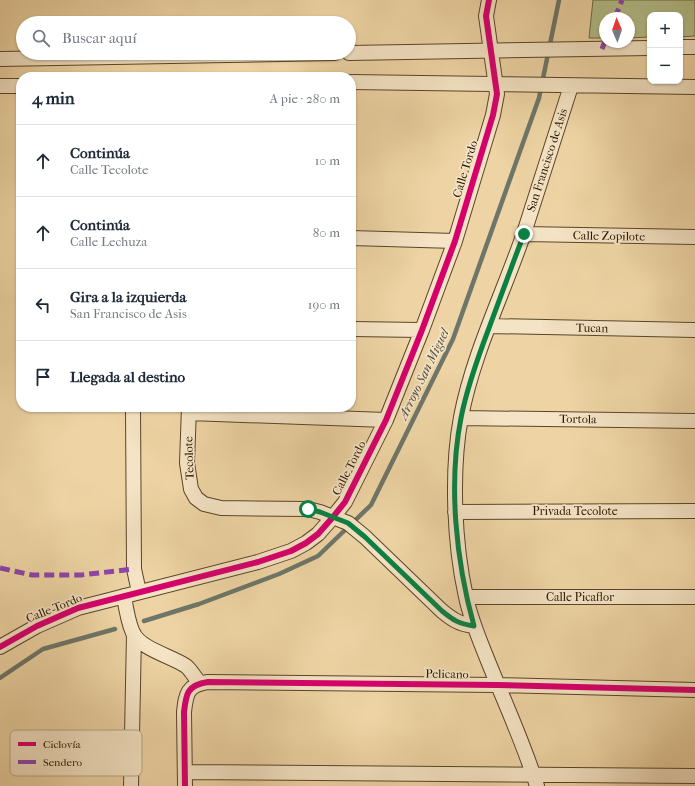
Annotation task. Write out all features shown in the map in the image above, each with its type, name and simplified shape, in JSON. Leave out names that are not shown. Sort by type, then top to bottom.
[{"type":"street","name":"Calle Tordo","points":[[0,646],[37,626],[78,608],[258,562],[291,551],[306,543],[318,534],[345,502],[386,420],[422,330],[455,241],[496,104],[500,85],[491,50],[486,16],[489,0]]},
{"type":"street","points":[[683,48],[695,47]]},
{"type":"street","points":[[356,53],[574,48],[647,48]]},
{"type":"street","points":[[0,59],[16,59]]},
{"type":"street","points":[[356,82],[695,88]]},
{"type":"street","points":[[0,86],[16,86]]},
{"type":"street","name":"San Francisco de Asis","points":[[535,781],[474,626],[466,597],[459,558],[456,512],[456,463],[461,418],[474,369],[524,234],[568,86]]},
{"type":"street","name":"Calle Zopilote","points":[[524,234],[695,237]]},
{"type":"street","points":[[356,238],[455,241]]},
{"type":"street","name":"Tucan","points":[[489,326],[695,330]]},
{"type":"street","points":[[356,329],[422,330]]},
{"type":"street","points":[[133,412],[134,569],[139,592]]},
{"type":"street","name":"Tecolote","points":[[189,412],[187,463],[189,480],[191,489],[196,498],[204,504],[221,508],[308,509],[333,517]]},
{"type":"street","points":[[228,412],[386,420]]},
{"type":"street","name":"Tortola","points":[[461,418],[695,421]]},
{"type":"street","name":"Privada Tecolote","points":[[456,512],[695,511]]},
{"type":"street","points":[[333,517],[348,523],[365,537],[452,619],[461,624],[474,626]]},
{"type":"street","points":[[124,596],[127,615],[134,634],[133,730]]},
{"type":"street","name":"Calle Picaflor","points":[[466,597],[695,597]]},
{"type":"street","points":[[134,634],[142,642],[188,668],[200,683],[191,688],[185,701],[185,779],[535,781],[695,776]]},
{"type":"street","name":"Pelicano","points":[[200,683],[695,690]]},
{"type":"street","points":[[132,776],[132,786]]},
{"type":"green space","points":[[593,0],[695,0],[695,36],[683,37],[683,12],[647,12],[647,37],[635,38],[635,12],[599,12],[599,38],[589,38]]},
{"type":"waterway","name":"Arroyo San Miguel","points":[[144,621],[199,604],[279,574],[318,556],[371,505],[453,339],[539,98],[559,0]]},
{"type":"waterway","name":"Arroyo San Miguel","points":[[0,678],[43,649],[115,629]]},
{"type":"marked path","points":[[617,12],[622,0]]},
{"type":"marked path","points":[[0,568],[32,575],[81,575],[134,569]]},
{"type":"cycle path","points":[[0,647],[37,626],[78,608],[258,562],[291,551],[306,543],[318,534],[345,502],[386,420],[422,330],[455,241],[493,115],[497,94],[486,16],[489,0]]},
{"type":"cycle path","points":[[185,786],[184,712],[189,691],[201,683],[497,685],[695,690]]},
{"type":"route","points":[[308,509],[348,523],[365,537],[442,611],[461,624],[474,626],[466,597],[459,558],[456,512],[456,463],[461,418],[474,369],[524,234]]}]
